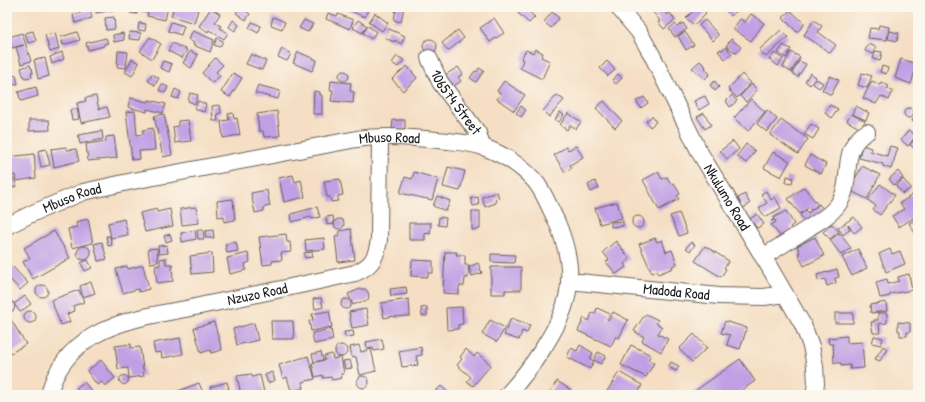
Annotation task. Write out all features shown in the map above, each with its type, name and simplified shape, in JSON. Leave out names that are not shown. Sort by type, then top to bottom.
[{"type":"street","name":"Nkulumo Road","points":[[618,7],[639,32],[652,55],[700,153],[803,325],[811,346],[815,366],[816,384],[814,395]]},
{"type":"street","name":"106574 Street","points":[[429,58],[440,82],[478,133],[482,146]]},
{"type":"street","points":[[763,257],[820,221],[837,206],[845,191],[850,150],[855,141],[867,132]]},
{"type":"street","name":"Mbuso Road","points":[[8,223],[83,192],[103,187],[349,140],[367,138],[427,139],[482,146],[502,155],[520,167],[535,181],[558,226],[568,264],[567,297],[562,312],[550,335],[522,378],[507,395]]},
{"type":"street","name":"Nzuzo Road","points":[[49,395],[55,376],[70,355],[92,336],[115,325],[150,316],[344,276],[362,270],[375,258],[379,240],[380,138]]},
{"type":"street","name":"Madoda Road","points":[[568,281],[719,296],[764,298],[785,294]]},
{"type":"path","points":[[7,29],[8,33]]},
{"type":"building","points":[[95,7],[115,7],[115,10],[96,13]]},
{"type":"building","points":[[132,7],[138,7],[137,14],[130,13]]},
{"type":"building","points":[[139,7],[168,7],[165,20],[147,16],[148,13],[138,11]]},
{"type":"building","points":[[174,7],[187,7],[198,10],[194,23],[171,16]]},
{"type":"building","points":[[240,7],[250,14],[246,20],[236,13]]},
{"type":"building","points":[[349,7],[369,7],[365,17],[348,10]]},
{"type":"building","points":[[391,7],[404,7],[401,22],[394,20],[396,9]]},
{"type":"building","points":[[523,7],[535,17],[529,23],[518,13]]},
{"type":"building","points":[[649,7],[661,7],[667,15],[670,13],[675,20],[664,29],[658,22],[660,21]]},
{"type":"building","points":[[697,7],[700,7],[706,13],[694,25],[686,18]]},
{"type":"building","points":[[728,7],[741,7],[731,16],[725,10]]},
{"type":"building","points":[[211,8],[220,14],[215,22],[221,26],[220,28],[228,33],[224,39],[199,26]]},
{"type":"building","points":[[90,10],[92,18],[75,23],[73,15]]},
{"type":"building","points":[[790,10],[805,24],[797,32],[783,18]]},
{"type":"building","points":[[552,12],[559,18],[551,28],[544,22]]},
{"type":"building","points":[[328,13],[337,16],[338,14],[353,20],[350,29],[326,19]]},
{"type":"building","points":[[375,13],[388,23],[382,31],[369,22]]},
{"type":"building","points":[[751,14],[764,23],[751,41],[733,29],[740,19],[745,22]]},
{"type":"building","points":[[114,17],[115,29],[106,30],[105,18]]},
{"type":"building","points":[[273,17],[285,22],[282,29],[271,25]]},
{"type":"building","points":[[494,18],[504,33],[490,42],[480,28]]},
{"type":"building","points":[[233,20],[239,25],[235,31],[229,27]]},
{"type":"building","points":[[304,20],[313,24],[308,32],[299,28]]},
{"type":"building","points":[[358,20],[367,26],[362,33],[353,28]]},
{"type":"building","points":[[705,20],[718,34],[713,41],[699,25]]},
{"type":"building","points":[[814,20],[822,26],[818,32],[836,45],[830,53],[804,35]]},
{"type":"building","points":[[171,22],[184,26],[181,35],[168,31]]},
{"type":"building","points":[[252,22],[261,26],[258,33],[249,28]]},
{"type":"building","points":[[139,23],[146,24],[145,31],[138,30]]},
{"type":"building","points":[[683,23],[687,29],[675,37],[669,29],[675,24],[677,27]]},
{"type":"building","points":[[879,25],[889,27],[887,40],[868,38],[870,28],[878,29]]},
{"type":"building","points":[[368,26],[376,32],[371,39],[363,33]]},
{"type":"building","points":[[389,29],[405,36],[401,44],[395,40],[394,42],[385,38]]},
{"type":"building","points":[[458,30],[464,38],[448,51],[442,43]]},
{"type":"building","points":[[781,30],[788,37],[766,57],[759,50]]},
{"type":"building","points":[[33,31],[36,41],[28,43],[25,33]]},
{"type":"building","points":[[193,31],[214,40],[210,52],[193,45],[194,43],[188,39]]},
{"type":"building","points":[[890,31],[899,33],[897,41],[888,39]]},
{"type":"building","points":[[77,32],[80,40],[63,45],[61,37]]},
{"type":"building","points":[[130,32],[141,33],[140,40],[129,39]]},
{"type":"building","points":[[685,32],[694,45],[686,50],[678,36]]},
{"type":"building","points":[[22,33],[31,61],[21,64],[16,47],[12,48],[9,37]]},
{"type":"building","points":[[55,33],[59,49],[50,52],[45,35]]},
{"type":"building","points":[[123,33],[124,40],[114,42],[113,35]]},
{"type":"building","points":[[150,37],[161,44],[152,59],[140,51]]},
{"type":"building","points":[[106,38],[108,43],[104,44],[104,46],[88,50],[86,43]]},
{"type":"building","points":[[217,38],[223,41],[220,47],[214,45]]},
{"type":"building","points":[[8,39],[10,62],[7,62]]},
{"type":"building","points":[[427,39],[433,39],[437,43],[437,49],[433,53],[427,53],[423,49],[423,43]]},
{"type":"building","points":[[731,39],[741,47],[736,53],[726,46]]},
{"type":"building","points":[[172,43],[187,50],[182,58],[168,51]]},
{"type":"building","points":[[868,44],[876,47],[873,54],[865,51]]},
{"type":"building","points":[[783,45],[791,49],[786,58],[778,53]]},
{"type":"building","points":[[726,47],[732,54],[725,59],[718,51]]},
{"type":"building","points":[[282,49],[291,54],[287,61],[278,57]]},
{"type":"building","points":[[535,49],[543,53],[541,57],[550,61],[542,79],[520,68],[523,60],[521,59],[526,50],[533,53]]},
{"type":"building","points":[[118,51],[128,52],[126,68],[117,67]]},
{"type":"building","points":[[190,51],[198,55],[191,68],[183,63]]},
{"type":"building","points":[[875,51],[882,52],[880,61],[873,59]]},
{"type":"building","points":[[62,52],[64,59],[52,64],[50,57]]},
{"type":"building","points":[[298,52],[317,60],[312,71],[293,63]]},
{"type":"building","points":[[791,52],[800,57],[791,72],[783,67]]},
{"type":"building","points":[[774,53],[783,59],[778,66],[769,59]]},
{"type":"building","points":[[251,54],[266,61],[262,70],[246,64]]},
{"type":"building","points":[[397,56],[404,60],[398,67],[392,63]]},
{"type":"building","points":[[45,58],[49,76],[38,79],[34,60]]},
{"type":"building","points":[[215,58],[223,65],[216,72],[220,76],[212,83],[202,73]]},
{"type":"building","points":[[132,59],[139,63],[132,76],[125,72]]},
{"type":"building","points":[[901,59],[917,64],[911,84],[895,78]]},
{"type":"building","points":[[163,61],[172,64],[169,72],[160,68]]},
{"type":"building","points":[[607,61],[615,70],[608,76],[600,68]]},
{"type":"building","points":[[700,61],[710,74],[705,79],[692,68]]},
{"type":"building","points":[[799,61],[806,64],[798,77],[792,73]]},
{"type":"building","points":[[30,65],[33,73],[31,73],[32,77],[24,78],[21,68]]},
{"type":"building","points":[[407,66],[417,78],[403,91],[392,79]]},
{"type":"building","points":[[882,66],[888,68],[886,74],[880,72]]},
{"type":"building","points":[[458,67],[463,74],[458,77],[461,81],[454,86],[452,83],[448,85],[442,77]]},
{"type":"building","points":[[479,68],[484,71],[476,82],[470,78]]},
{"type":"building","points":[[7,69],[9,77],[16,75],[18,84],[7,86]]},
{"type":"building","points":[[342,71],[346,71],[348,72],[348,80],[342,81],[339,78],[339,74]]},
{"type":"building","points":[[233,73],[242,78],[230,97],[221,92]]},
{"type":"building","points":[[810,73],[816,77],[810,85],[805,81]]},
{"type":"building","points":[[862,73],[872,76],[867,88],[858,85]]},
{"type":"building","points":[[152,74],[159,78],[155,85],[148,81]]},
{"type":"building","points":[[618,74],[622,78],[616,84],[612,80]]},
{"type":"building","points":[[742,74],[751,83],[737,98],[728,89]]},
{"type":"building","points":[[830,76],[839,80],[831,95],[822,90]]},
{"type":"building","points":[[816,79],[823,83],[819,88],[813,84]]},
{"type":"building","points":[[331,81],[351,83],[350,91],[354,92],[353,103],[331,101],[333,90],[330,90]]},
{"type":"building","points":[[504,81],[525,95],[514,111],[497,99],[501,94],[497,91]]},
{"type":"building","points":[[715,81],[719,87],[715,91],[710,85]]},
{"type":"building","points":[[872,81],[880,85],[881,82],[889,86],[887,88],[893,91],[889,100],[881,96],[876,104],[863,98]]},
{"type":"building","points":[[162,84],[168,87],[165,93],[159,90]]},
{"type":"building","points":[[752,84],[757,90],[746,102],[740,96]]},
{"type":"building","points":[[258,85],[280,91],[278,99],[255,93]]},
{"type":"building","points":[[36,87],[38,96],[21,101],[18,92]]},
{"type":"building","points":[[175,89],[181,92],[178,99],[172,97]]},
{"type":"building","points":[[314,91],[320,92],[320,95],[322,95],[322,114],[313,114]]},
{"type":"building","points":[[190,93],[198,95],[195,104],[188,101]]},
{"type":"building","points":[[557,95],[564,100],[549,117],[543,111]]},
{"type":"building","points":[[732,95],[737,101],[730,107],[726,101]]},
{"type":"building","points":[[96,96],[99,109],[107,107],[110,117],[81,123],[77,103],[86,101],[85,98]]},
{"type":"building","points":[[705,96],[709,104],[699,110],[694,101]]},
{"type":"building","points":[[644,97],[648,103],[641,108],[636,101]]},
{"type":"building","points":[[130,98],[166,104],[163,113],[147,109],[147,112],[128,107]]},
{"type":"building","points":[[751,99],[765,112],[748,131],[734,118]]},
{"type":"building","points":[[198,101],[206,104],[204,112],[195,109]]},
{"type":"building","points":[[604,101],[622,121],[615,128],[596,108]]},
{"type":"building","points":[[220,105],[221,113],[217,114],[218,121],[213,121],[212,106]]},
{"type":"building","points":[[830,105],[838,109],[832,118],[825,113]]},
{"type":"building","points":[[521,106],[526,110],[521,117],[516,113]]},
{"type":"building","points":[[856,106],[869,113],[866,120],[852,114]]},
{"type":"building","points":[[907,108],[911,108],[913,109],[913,117],[907,118],[904,115],[904,111]]},
{"type":"building","points":[[77,109],[79,119],[72,120],[70,110]]},
{"type":"building","points":[[767,110],[777,119],[767,132],[757,124]]},
{"type":"building","points":[[135,111],[137,135],[143,134],[143,130],[153,128],[155,150],[139,151],[140,159],[132,160],[126,112]]},
{"type":"building","points":[[277,111],[280,136],[264,137],[263,131],[259,131],[257,114]]},
{"type":"building","points":[[560,112],[564,115],[559,122],[555,120]]},
{"type":"building","points":[[918,112],[918,126],[912,121]]},
{"type":"building","points":[[233,113],[234,119],[237,118],[240,135],[223,138],[221,121],[229,120],[228,114]]},
{"type":"building","points":[[568,113],[581,122],[576,129],[570,125],[567,130],[560,125]]},
{"type":"building","points":[[704,113],[711,125],[705,129],[697,117]]},
{"type":"building","points":[[164,114],[172,155],[163,157],[154,116]]},
{"type":"building","points":[[851,114],[865,121],[861,129],[847,121]]},
{"type":"building","points":[[652,116],[656,122],[650,127],[646,121]]},
{"type":"building","points":[[29,120],[49,120],[50,130],[29,131]]},
{"type":"building","points":[[188,120],[191,141],[175,143],[173,127],[178,126],[178,121]]},
{"type":"building","points":[[393,120],[405,120],[405,129],[392,129]]},
{"type":"building","points":[[781,120],[808,139],[798,154],[770,135]]},
{"type":"building","points":[[811,124],[819,129],[813,139],[804,134]]},
{"type":"building","points":[[909,130],[916,136],[908,146],[901,140]]},
{"type":"building","points":[[102,131],[103,139],[80,144],[78,135]]},
{"type":"building","points":[[114,136],[117,158],[88,161],[86,144],[106,141],[106,137]]},
{"type":"building","points":[[916,137],[918,138],[918,151],[910,145]]},
{"type":"building","points":[[733,141],[739,149],[727,159],[720,151]]},
{"type":"building","points":[[746,144],[755,151],[746,163],[737,156]]},
{"type":"building","points":[[862,145],[871,148],[870,151],[887,156],[890,146],[898,148],[891,169],[883,166],[883,164],[859,158]]},
{"type":"building","points":[[576,146],[583,157],[570,165],[572,168],[565,172],[554,155],[566,147],[568,150]]},
{"type":"building","points":[[66,147],[67,150],[76,149],[79,161],[54,167],[51,149]]},
{"type":"building","points":[[46,149],[50,165],[41,167],[38,151]]},
{"type":"building","points":[[773,152],[790,161],[781,177],[764,168]]},
{"type":"building","points":[[34,154],[36,178],[16,181],[15,175],[7,176],[7,157]]},
{"type":"building","points":[[810,155],[826,164],[821,174],[805,165]]},
{"type":"building","points":[[862,166],[880,175],[867,199],[849,190]]},
{"type":"building","points":[[448,167],[465,171],[460,191],[443,187]]},
{"type":"building","points":[[898,171],[903,178],[894,185],[889,179]]},
{"type":"building","points":[[414,172],[438,179],[432,200],[400,193],[405,177],[412,179]]},
{"type":"building","points":[[658,172],[662,179],[667,177],[671,184],[674,183],[680,194],[677,196],[679,199],[659,210],[643,180]]},
{"type":"building","points":[[293,175],[295,182],[301,180],[305,197],[284,202],[279,178]]},
{"type":"building","points":[[12,176],[17,186],[7,190],[7,179]]},
{"type":"building","points":[[787,176],[793,178],[792,184],[786,183]]},
{"type":"building","points":[[340,179],[343,195],[338,196],[338,201],[331,202],[330,197],[327,197],[324,181]]},
{"type":"building","points":[[903,179],[911,188],[903,194],[896,186]]},
{"type":"building","points":[[595,181],[599,188],[591,192],[588,185]]},
{"type":"building","points":[[880,184],[895,195],[880,215],[873,210],[876,206],[868,200]]},
{"type":"building","points":[[804,187],[818,205],[811,210],[809,207],[800,214],[788,199]]},
{"type":"building","points":[[267,190],[270,206],[264,207],[264,211],[255,213],[251,193]]},
{"type":"building","points":[[766,191],[771,200],[775,197],[781,208],[765,217],[759,208],[767,203],[761,194]]},
{"type":"building","points":[[497,192],[499,198],[495,199],[496,203],[485,207],[482,197]]},
{"type":"building","points":[[745,194],[750,204],[743,208],[738,198]]},
{"type":"building","points":[[912,195],[916,201],[918,200],[918,215],[899,227],[892,216],[904,209],[900,203]]},
{"type":"building","points":[[437,196],[450,201],[446,211],[433,206]]},
{"type":"building","points":[[478,197],[479,205],[473,206],[471,198]]},
{"type":"building","points":[[233,199],[235,220],[224,222],[224,216],[218,217],[217,201]]},
{"type":"building","points":[[617,202],[622,218],[600,224],[595,208]]},
{"type":"building","points":[[819,204],[825,211],[807,225],[800,215],[806,210],[808,213]]},
{"type":"building","points":[[196,207],[199,223],[182,225],[180,209]]},
{"type":"building","points":[[317,207],[320,217],[312,219],[311,217],[292,222],[291,214]]},
{"type":"building","points":[[157,209],[157,212],[170,209],[173,226],[145,232],[140,213]]},
{"type":"building","points":[[472,211],[480,211],[480,229],[472,230]]},
{"type":"building","points":[[786,211],[794,224],[790,227],[792,231],[782,238],[771,225],[776,222],[775,220],[771,221],[774,219],[773,218]]},
{"type":"building","points":[[679,213],[687,233],[679,236],[670,216]]},
{"type":"building","points":[[757,214],[764,224],[757,228],[750,219]]},
{"type":"building","points":[[333,216],[334,224],[327,225],[326,217]]},
{"type":"building","points":[[640,216],[643,217],[643,227],[636,228],[633,227],[632,220],[633,217]]},
{"type":"building","points":[[439,217],[446,218],[445,226],[438,225]]},
{"type":"building","points":[[854,217],[862,227],[854,233],[848,225],[850,229],[843,235],[838,228]]},
{"type":"building","points":[[918,218],[918,238],[909,223]]},
{"type":"building","points":[[88,219],[93,243],[72,248],[68,229],[77,227],[76,222]]},
{"type":"building","points":[[124,219],[128,235],[111,238],[108,223]]},
{"type":"building","points":[[337,219],[341,219],[344,224],[341,229],[337,229],[334,226],[334,222]]},
{"type":"building","points":[[623,221],[623,226],[611,227],[611,222]]},
{"type":"building","points":[[409,223],[431,223],[430,234],[425,233],[425,240],[409,240]]},
{"type":"building","points":[[832,224],[839,232],[830,239],[823,232]]},
{"type":"building","points":[[351,229],[355,260],[338,262],[335,236],[340,235],[339,231]]},
{"type":"building","points":[[195,230],[196,239],[182,242],[181,233]]},
{"type":"building","points":[[197,230],[203,230],[204,239],[198,239]]},
{"type":"building","points":[[213,230],[214,238],[206,238],[205,231]]},
{"type":"building","points":[[54,231],[70,258],[33,279],[23,262],[30,258],[24,248]]},
{"type":"building","points":[[839,233],[851,248],[841,255],[830,240]]},
{"type":"building","points":[[170,234],[172,240],[166,242],[164,236]]},
{"type":"building","points":[[286,234],[287,242],[290,242],[291,252],[281,253],[282,260],[272,261],[272,264],[263,265],[259,237]]},
{"type":"building","points":[[106,236],[110,236],[112,245],[108,246]]},
{"type":"building","points":[[815,237],[824,256],[804,266],[798,254],[800,253],[797,246]]},
{"type":"building","points":[[324,238],[325,249],[306,251],[305,240]]},
{"type":"building","points":[[655,238],[657,242],[662,240],[666,252],[672,250],[677,264],[672,266],[673,268],[658,274],[657,271],[652,273],[639,244]]},
{"type":"building","points":[[616,241],[630,259],[624,264],[626,267],[616,274],[606,262],[609,260],[603,252]]},
{"type":"building","points":[[102,242],[107,259],[98,261],[94,244]]},
{"type":"building","points":[[236,242],[238,251],[227,253],[225,244]]},
{"type":"building","points":[[691,242],[695,245],[690,251],[686,248]]},
{"type":"building","points":[[167,245],[168,253],[159,254],[158,246]]},
{"type":"building","points":[[81,246],[87,246],[91,250],[91,256],[87,260],[81,260],[77,256],[77,250]]},
{"type":"building","points":[[705,246],[729,261],[724,268],[726,269],[721,277],[695,261]]},
{"type":"building","points":[[157,248],[158,262],[150,263],[148,249]]},
{"type":"building","points":[[858,249],[867,268],[852,276],[842,257]]},
{"type":"building","points":[[890,249],[892,254],[900,251],[905,264],[886,272],[879,254]]},
{"type":"building","points":[[312,252],[313,257],[305,258],[304,253]]},
{"type":"building","points":[[445,252],[457,252],[456,255],[465,255],[465,265],[469,265],[468,278],[465,278],[464,286],[459,286],[459,294],[443,293]]},
{"type":"building","points":[[212,253],[213,272],[192,274],[190,256]]},
{"type":"building","points":[[248,253],[250,262],[245,264],[246,270],[230,274],[227,258]]},
{"type":"building","points":[[491,254],[515,255],[514,263],[491,262]]},
{"type":"building","points":[[166,258],[166,264],[172,264],[173,281],[157,283],[155,266],[160,265],[160,259]]},
{"type":"building","points":[[88,260],[92,268],[85,271],[81,263]]},
{"type":"building","points":[[412,260],[433,261],[433,273],[428,273],[428,277],[411,276]]},
{"type":"building","points":[[478,263],[482,273],[472,276],[469,267]]},
{"type":"building","points":[[11,265],[28,283],[20,290],[7,276],[7,268]]},
{"type":"building","points":[[143,265],[149,289],[139,292],[138,289],[123,293],[116,269],[127,266],[128,269]]},
{"type":"building","points":[[491,267],[521,267],[521,290],[505,290],[505,294],[491,294]]},
{"type":"building","points":[[837,269],[839,277],[835,278],[836,283],[827,286],[825,279],[818,281],[817,275]]},
{"type":"building","points":[[909,274],[912,290],[890,294],[890,296],[880,298],[876,282],[887,279],[888,284],[899,281],[898,277]]},
{"type":"building","points":[[91,282],[95,293],[83,297],[80,286]]},
{"type":"building","points":[[40,285],[44,285],[48,291],[44,297],[40,297],[36,293],[36,289]]},
{"type":"building","points":[[406,287],[407,294],[391,296],[390,289]]},
{"type":"building","points":[[360,289],[365,289],[368,292],[368,300],[353,305],[348,294]]},
{"type":"building","points":[[79,290],[84,302],[73,306],[75,311],[67,314],[70,322],[61,325],[51,300]]},
{"type":"building","points":[[25,296],[31,304],[20,312],[14,304]]},
{"type":"building","points":[[321,298],[323,307],[315,309],[313,299]]},
{"type":"building","points":[[346,299],[351,304],[346,309],[341,304]]},
{"type":"building","points":[[409,299],[410,316],[393,316],[384,318],[381,303]]},
{"type":"building","points":[[7,300],[14,303],[15,306],[14,310],[9,314],[7,313]]},
{"type":"building","points":[[886,302],[887,311],[871,313],[870,305]]},
{"type":"building","points":[[427,307],[427,316],[422,316],[421,308]]},
{"type":"building","points":[[462,307],[463,324],[458,325],[458,329],[447,330],[446,308]]},
{"type":"building","points":[[597,308],[610,314],[607,319],[609,320],[613,312],[628,320],[619,338],[616,336],[611,346],[578,331],[584,318],[589,321],[592,313],[595,314]]},
{"type":"building","points":[[366,309],[369,325],[352,328],[349,312]]},
{"type":"building","points":[[32,311],[35,312],[35,322],[28,323],[25,322],[24,315],[25,312]]},
{"type":"building","points":[[329,311],[332,327],[311,331],[309,321],[313,320],[312,314]]},
{"type":"building","points":[[835,313],[853,313],[853,323],[835,323]]},
{"type":"building","points":[[878,313],[887,313],[887,323],[879,324],[880,333],[873,333],[871,322],[878,320]]},
{"type":"building","points":[[646,314],[658,320],[656,323],[662,327],[658,334],[668,339],[661,352],[642,341],[644,337],[634,331]]},
{"type":"building","points":[[511,318],[530,325],[527,333],[522,331],[519,340],[504,335]]},
{"type":"building","points":[[11,320],[26,344],[11,353],[7,347],[7,323]]},
{"type":"building","points":[[490,320],[505,328],[497,342],[482,334]]},
{"type":"building","points":[[271,321],[293,321],[294,339],[272,339]]},
{"type":"building","points":[[725,321],[747,328],[740,349],[727,345],[730,335],[721,333]]},
{"type":"building","points":[[214,322],[222,350],[211,353],[210,350],[201,353],[194,328]]},
{"type":"building","points":[[898,322],[910,323],[910,332],[907,332],[907,336],[900,336],[900,331],[898,331]]},
{"type":"building","points":[[254,323],[258,340],[237,345],[233,329]]},
{"type":"building","points":[[331,329],[333,340],[314,344],[312,333]]},
{"type":"building","points":[[353,331],[354,336],[345,337],[344,332]]},
{"type":"building","points":[[694,334],[707,348],[692,362],[679,349]]},
{"type":"building","points":[[847,336],[847,343],[862,342],[864,368],[850,369],[850,365],[841,366],[841,363],[834,363],[833,344],[829,344],[828,338]]},
{"type":"building","points":[[874,336],[883,338],[881,345],[872,343]]},
{"type":"building","points":[[180,338],[183,354],[162,358],[161,352],[155,353],[153,343]]},
{"type":"building","points":[[382,339],[384,349],[374,351],[373,348],[367,349],[366,342]]},
{"type":"building","points":[[131,344],[131,348],[140,347],[144,376],[129,378],[128,368],[118,369],[115,346]]},
{"type":"building","points":[[339,345],[343,345],[347,351],[343,357],[339,357],[335,353],[335,349]]},
{"type":"building","points":[[359,345],[361,352],[371,349],[376,371],[360,375],[356,357],[352,358],[350,347]]},
{"type":"building","points":[[580,345],[593,353],[590,359],[594,361],[590,369],[567,357],[571,348],[577,351]]},
{"type":"building","points":[[631,345],[651,355],[648,360],[654,363],[646,377],[621,365]]},
{"type":"building","points":[[883,346],[887,349],[880,361],[875,359]]},
{"type":"building","points":[[421,347],[422,355],[416,356],[418,365],[402,367],[399,351]]},
{"type":"building","points":[[466,349],[474,357],[477,353],[491,365],[473,386],[467,381],[471,377],[457,365],[462,359],[460,357]]},
{"type":"building","points":[[321,352],[323,360],[314,362],[312,354]]},
{"type":"building","points":[[598,352],[606,356],[601,364],[594,360]]},
{"type":"building","points":[[332,354],[333,359],[341,357],[344,374],[341,374],[342,378],[332,380],[331,377],[323,378],[323,375],[315,377],[312,363],[325,360],[324,356]]},
{"type":"building","points":[[308,356],[315,379],[302,382],[304,388],[291,391],[287,377],[283,379],[279,365]]},
{"type":"building","points":[[740,359],[755,381],[735,395],[693,395],[692,393]]},
{"type":"building","points":[[101,360],[115,378],[105,386],[102,382],[97,385],[87,371]]},
{"type":"building","points":[[350,360],[352,368],[345,369],[343,361]]},
{"type":"building","points":[[671,362],[679,366],[676,371],[668,367]]},
{"type":"building","points":[[272,372],[275,380],[268,383],[265,375]]},
{"type":"building","points":[[619,372],[642,385],[639,391],[643,394],[610,395],[606,393]]},
{"type":"building","points":[[251,374],[252,377],[260,375],[264,392],[257,393],[258,395],[241,395],[237,376]]},
{"type":"building","points":[[124,375],[129,380],[124,385],[119,380]]},
{"type":"building","points":[[361,376],[365,376],[369,382],[365,388],[361,388],[357,384],[357,380]]},
{"type":"building","points":[[557,381],[571,390],[568,395],[548,395]]},
{"type":"building","points":[[84,382],[95,395],[82,395],[76,388]]},
{"type":"building","points":[[227,382],[229,389],[221,391],[222,395],[213,395],[210,387]]},
{"type":"building","points":[[199,383],[204,395],[180,395],[178,391]]},
{"type":"building","points":[[441,386],[451,395],[432,395]]}]
